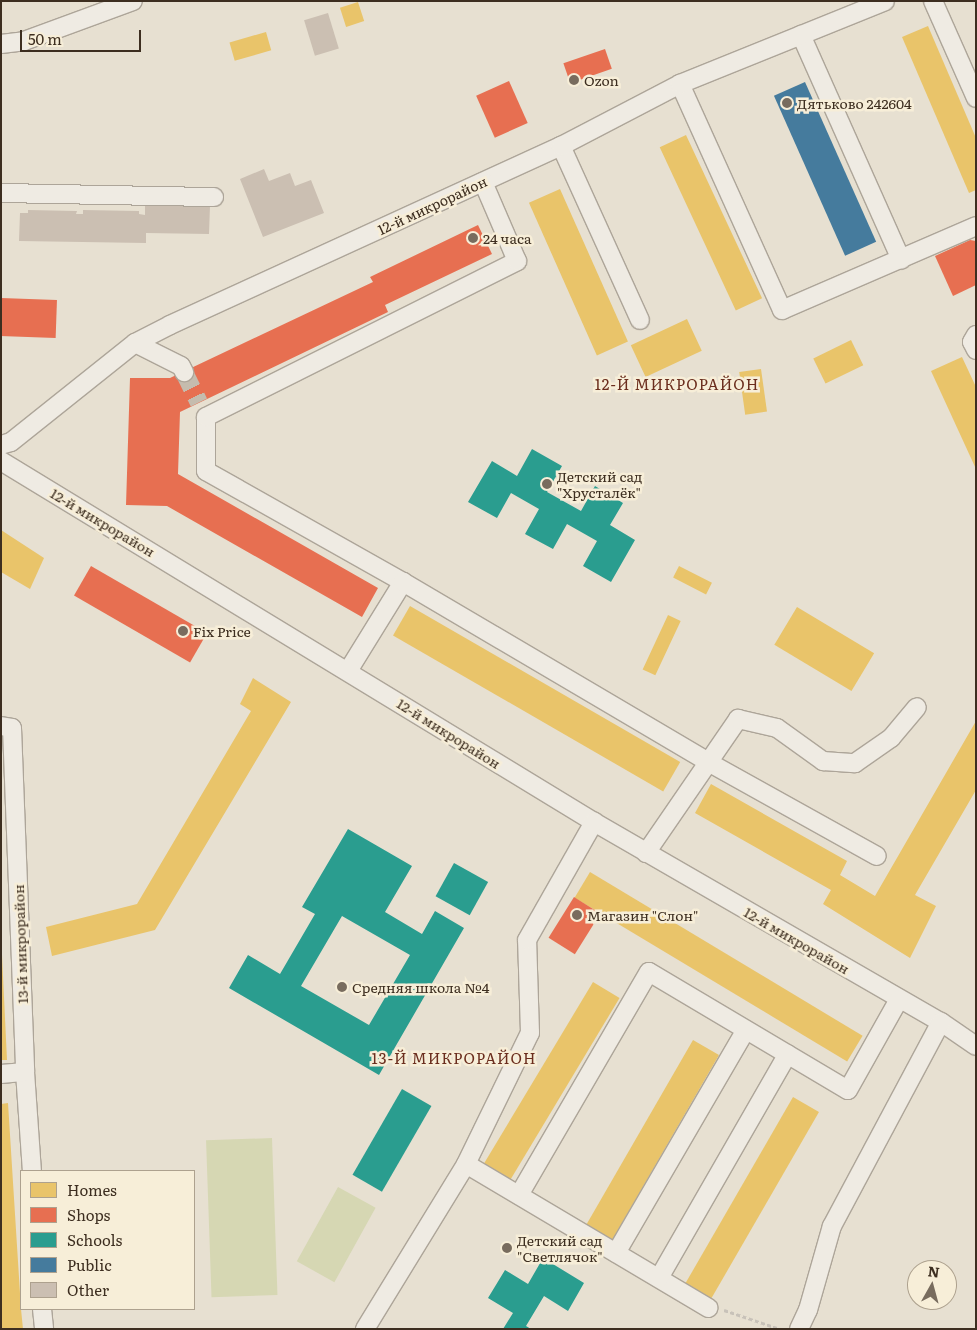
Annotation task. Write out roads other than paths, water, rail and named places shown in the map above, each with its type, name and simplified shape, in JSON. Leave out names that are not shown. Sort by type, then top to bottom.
[{"type":"street","points":[[1,44],[24,41],[133,1]]},
{"type":"street","name":"12-й микрорайон","points":[[1,444],[11,442],[135,343],[561,146],[680,84],[885,1]]},
{"type":"street","points":[[932,1],[976,98]]},
{"type":"street","points":[[801,35],[901,260]]},
{"type":"street","points":[[680,84],[782,310],[976,226]]},
{"type":"street","points":[[561,146],[640,320]]},
{"type":"street","points":[[482,182],[517,261],[202,410],[206,471],[403,582],[708,762],[877,856]]},
{"type":"street","points":[[1,193],[214,197]]},
{"type":"street","points":[[976,335],[972,342],[976,350]]},
{"type":"street","points":[[135,343],[181,366],[184,372]]},
{"type":"street","name":"12-й микрорайон","points":[[1,461],[594,822],[941,1022],[976,1046]]},
{"type":"street","points":[[348,671],[403,582]]},
{"type":"street","points":[[646,853],[738,719],[778,728],[823,761],[855,763],[891,738],[916,707]]},
{"type":"street","name":"13-й микрорайон","points":[[1,726],[12,728],[25,1072],[32,1170]]},
{"type":"street","points":[[365,1329],[466,1164],[530,1033],[527,940],[594,822]]},
{"type":"street","points":[[519,1195],[649,972],[848,1090],[900,1000]]},
{"type":"street","points":[[800,1329],[808,1310],[832,1226],[941,1022]]},
{"type":"street","points":[[616,1253],[746,1030]]},
{"type":"street","points":[[659,1278],[788,1054]]},
{"type":"street","points":[[1,1074],[25,1072]]},
{"type":"street","points":[[466,1164],[709,1308]]},
{"type":"street","points":[[42,1310],[44,1329]]},
{"type":"tunnel","points":[[184,372],[199,403]]},
{"type":"place","name":"Ozon","points":[[574,80]]},
{"type":"place","name":"Дятьково 242604","points":[[787,103]]},
{"type":"place","name":"24 часа","points":[[473,238]]},
{"type":"place","name":"Детский сад \"Хрусталёк\"","points":[[547,484]]},
{"type":"place","name":"Fix Price","points":[[183,631]]},
{"type":"place","name":"Магазин \"Слон\"","points":[[577,915]]},
{"type":"place","name":"Средняя школа №4","points":[[342,987]]},
{"type":"place","name":"Детский сад \"Светлячок\"","points":[[507,1248]]},
{"type":"district","name":"12-Й МИКРОРАЙОН","points":[[677,384]]},
{"type":"district","name":"13-Й МИКРОРАЙОН","points":[[454,1058]]}]
